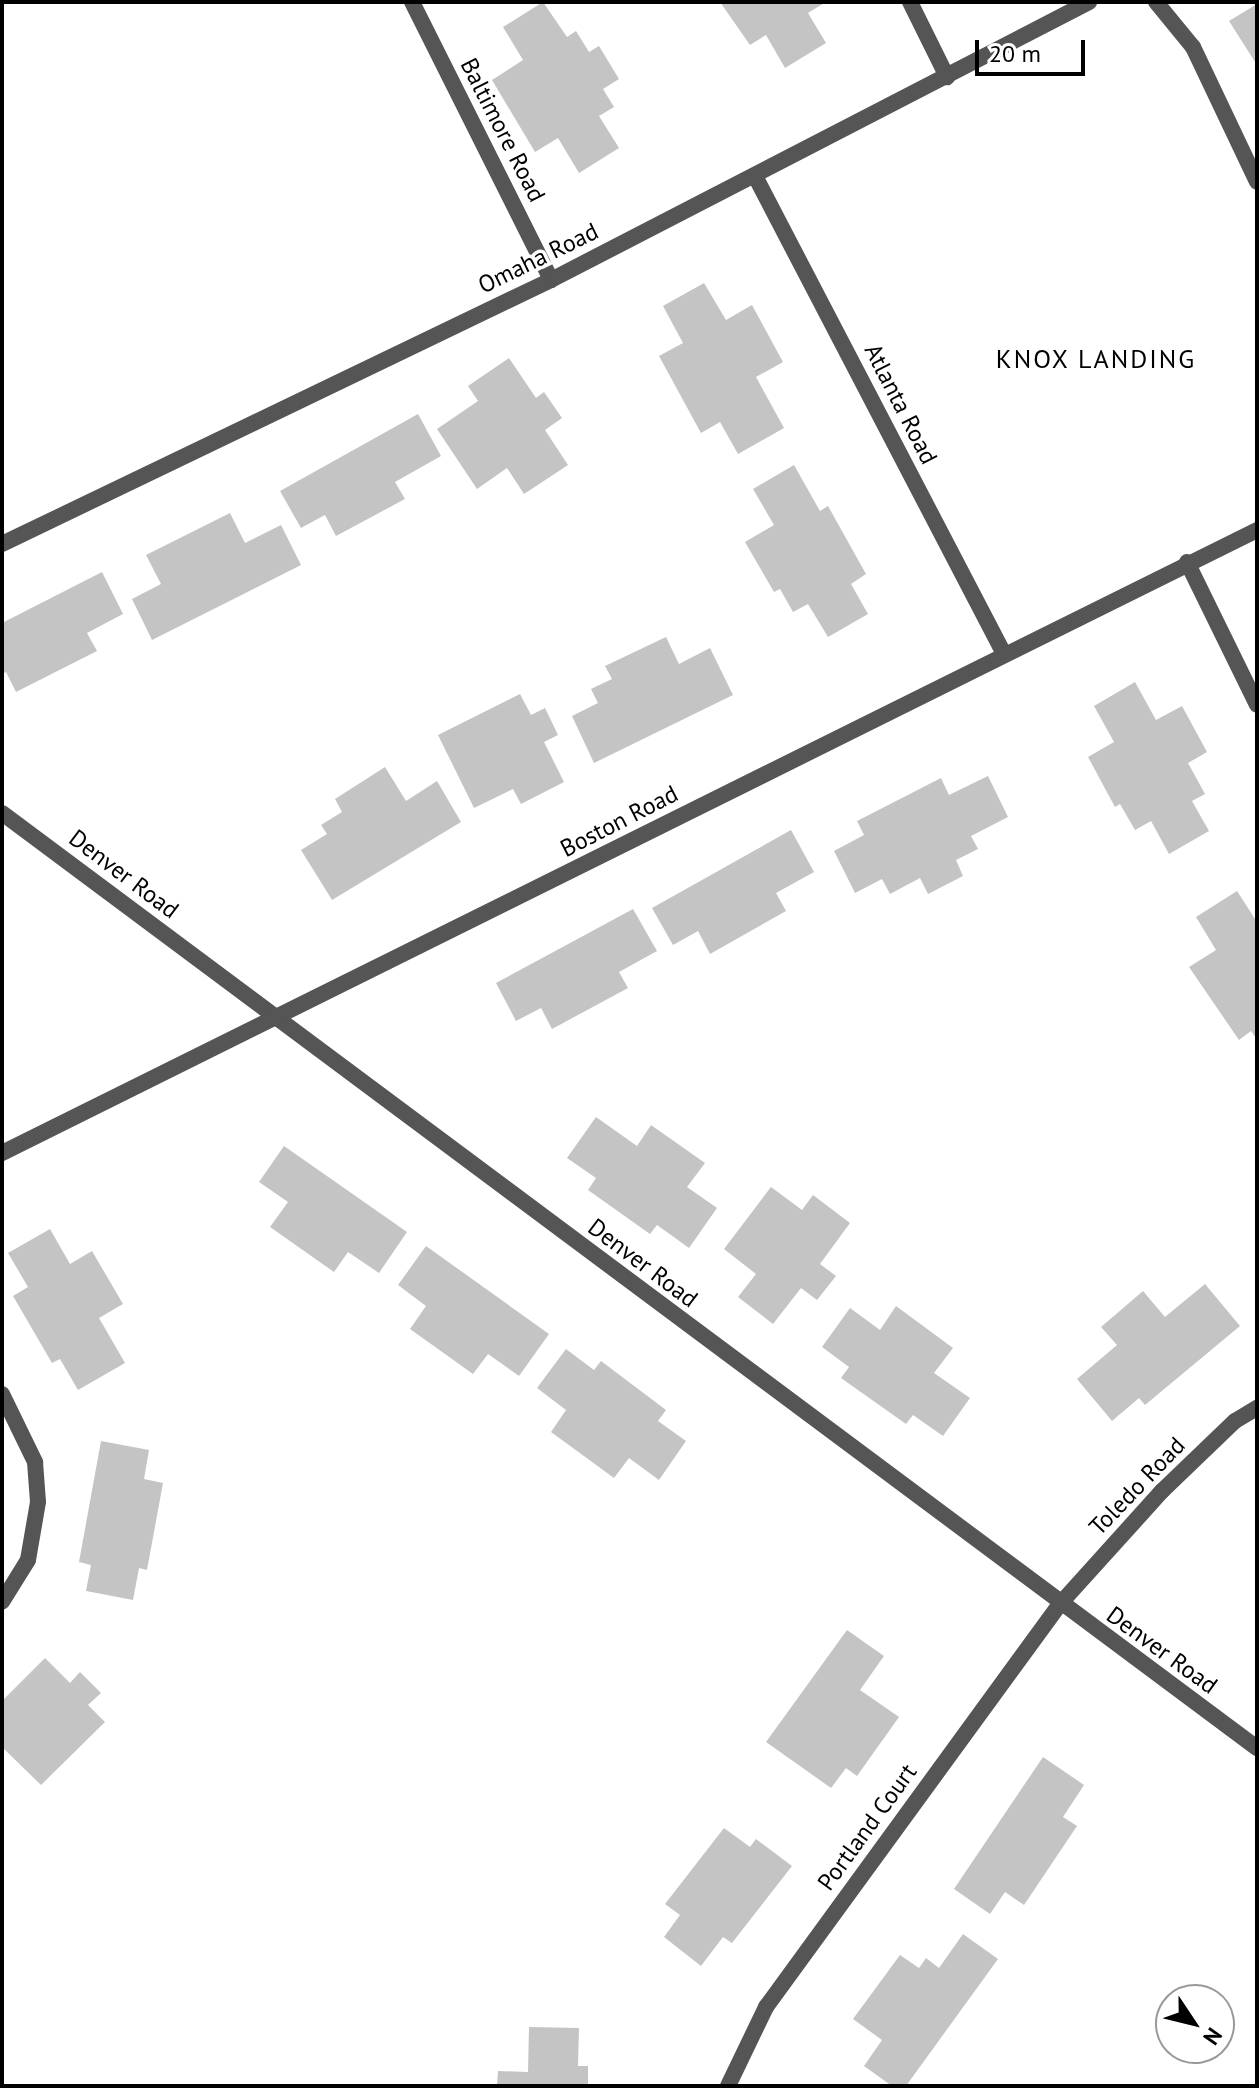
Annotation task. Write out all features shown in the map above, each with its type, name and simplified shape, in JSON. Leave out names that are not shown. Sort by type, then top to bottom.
[{"type":"street","name":"Baltimore Road","points":[[412,2],[551,280]]},
{"type":"street","points":[[910,2],[947,77]]},
{"type":"street","name":"Omaha Road","points":[[2,544],[551,280],[1089,2]]},
{"type":"street","points":[[1156,2],[1193,47],[1257,182]]},
{"type":"street","name":"Atlanta Road","points":[[755,176],[1004,654]]},
{"type":"street","name":"Boston Road","points":[[2,1153],[278,1019],[1187,562],[1257,530]]},
{"type":"street","points":[[1187,562],[1257,705]]},
{"type":"street","name":"Denver Road","points":[[2,813],[1059,1605],[1257,1748]]},
{"type":"street","points":[[2,1394],[35,1462],[38,1502],[28,1560],[2,1602]]},
{"type":"street","name":"Toledo Road","points":[[1059,1605],[1162,1491],[1235,1421],[1257,1408]]},
{"type":"street","name":"Portland Court","points":[[728,2086],[766,2007],[1059,1605]]},
{"type":"building","points":[[543,2],[567,37],[576,31],[589,52],[599,46],[619,79],[603,89],[614,107],[599,116],[619,148],[579,173],[558,138],[535,152],[492,80],[523,60],[503,27]]},
{"type":"building","points":[[720,2],[826,2],[808,13],[826,43],[785,68],[766,35],[750,45]]},
{"type":"building","points":[[1257,4],[1257,65],[1229,21]]},
{"type":"building","points":[[704,283],[726,320],[752,305],[783,362],[756,377],[784,428],[738,454],[720,422],[701,433],[659,356],[683,343],[663,306]]},
{"type":"building","points":[[509,358],[536,398],[544,392],[562,418],[545,430],[568,465],[524,494],[507,468],[477,489],[437,429],[478,401],[468,386]]},
{"type":"building","points":[[418,414],[441,456],[395,482],[405,499],[336,536],[325,515],[301,528],[280,491]]},
{"type":"building","points":[[794,465],[820,511],[828,506],[866,574],[851,584],[868,614],[828,637],[808,604],[793,612],[780,589],[774,592],[745,542],[774,525],[753,489]]},
{"type":"building","points":[[230,513],[245,543],[281,525],[301,565],[152,640],[132,599],[161,584],[146,555]]},
{"type":"building","points":[[102,572],[123,614],[87,633],[97,651],[16,692],[6,672],[2,674],[2,623]]},
{"type":"building","points":[[666,637],[679,664],[710,648],[733,695],[594,763],[572,716],[598,703],[591,689],[612,679],[605,666]]},
{"type":"building","points":[[1135,682],[1156,720],[1182,706],[1207,752],[1188,763],[1205,794],[1192,801],[1209,831],[1169,854],[1151,821],[1135,830],[1120,804],[1115,807],[1088,757],[1114,742],[1094,706]]},
{"type":"building","points":[[520,694],[531,715],[545,708],[558,735],[544,742],[564,782],[521,804],[513,789],[474,808],[438,735]]},
{"type":"building","points":[[385,767],[406,801],[437,781],[461,822],[332,900],[301,850],[327,834],[321,825],[342,812],[335,799]]},
{"type":"building","points":[[988,776],[1008,817],[971,836],[978,849],[956,860],[963,876],[928,894],[920,878],[890,894],[882,879],[855,893],[834,851],[864,835],[857,821],[941,778],[949,795]]},
{"type":"building","points":[[791,830],[814,872],[776,893],[786,911],[710,954],[698,931],[673,945],[652,908]]},
{"type":"building","points":[[1237,891],[1257,922],[1257,1040],[1251,1031],[1239,1040],[1189,967],[1216,950],[1196,917]]},
{"type":"building","points":[[633,909],[657,951],[619,972],[628,988],[552,1029],[541,1008],[516,1021],[496,983]]},
{"type":"building","points":[[596,1117],[637,1146],[651,1125],[705,1163],[687,1187],[717,1208],[689,1248],[657,1225],[650,1234],[588,1190],[596,1178],[567,1158]]},
{"type":"building","points":[[284,1146],[407,1232],[379,1273],[348,1252],[334,1272],[270,1227],[288,1202],[259,1182]]},
{"type":"building","points":[[771,1187],[802,1210],[813,1195],[850,1223],[820,1264],[836,1276],[817,1300],[801,1288],[773,1324],[738,1297],[756,1274],[724,1249]]},
{"type":"building","points":[[50,1229],[70,1264],[92,1251],[123,1304],[99,1318],[125,1363],[78,1390],[60,1359],[52,1363],[13,1296],[28,1287],[8,1253]]},
{"type":"building","points":[[426,1246],[549,1334],[519,1376],[488,1354],[473,1374],[410,1329],[426,1306],[398,1285]]},
{"type":"building","points":[[1205,1284],[1240,1326],[1145,1405],[1139,1398],[1112,1421],[1077,1379],[1117,1345],[1101,1327],[1143,1291],[1165,1317]]},
{"type":"building","points":[[896,1306],[953,1348],[934,1373],[970,1398],[943,1436],[913,1415],[906,1424],[841,1378],[849,1367],[822,1347],[850,1308],[880,1330]]},
{"type":"building","points":[[566,1349],[594,1370],[601,1361],[666,1410],[658,1421],[686,1441],[659,1480],[629,1458],[614,1478],[551,1432],[566,1410],[537,1388]]},
{"type":"building","points":[[101,1441],[149,1450],[144,1479],[163,1483],[147,1570],[139,1568],[133,1600],[86,1591],[91,1565],[79,1562]]},
{"type":"building","points":[[847,1630],[884,1656],[860,1690],[899,1717],[857,1776],[846,1768],[831,1788],[766,1742]]},
{"type":"building","points":[[45,1658],[70,1683],[80,1672],[101,1693],[88,1705],[105,1722],[41,1785],[2,1747],[2,1701]]},
{"type":"building","points":[[1043,1757],[1084,1785],[1063,1817],[1077,1826],[1024,1905],[1005,1892],[990,1914],[954,1889]]},
{"type":"building","points":[[724,1828],[750,1847],[756,1839],[792,1866],[732,1943],[723,1937],[701,1966],[664,1937],[680,1915],[665,1904]]},
{"type":"building","points":[[963,1934],[998,1959],[906,2086],[892,2086],[864,2066],[882,2040],[853,2019],[900,1955],[919,1968],[926,1958],[939,1968]]},
{"type":"building","points":[[529,2027],[579,2028],[578,2066],[588,2066],[588,2086],[497,2086],[498,2071],[528,2072]]},
{"type":"district","name":"KNOX LANDING","points":[[1096,359]]}]
